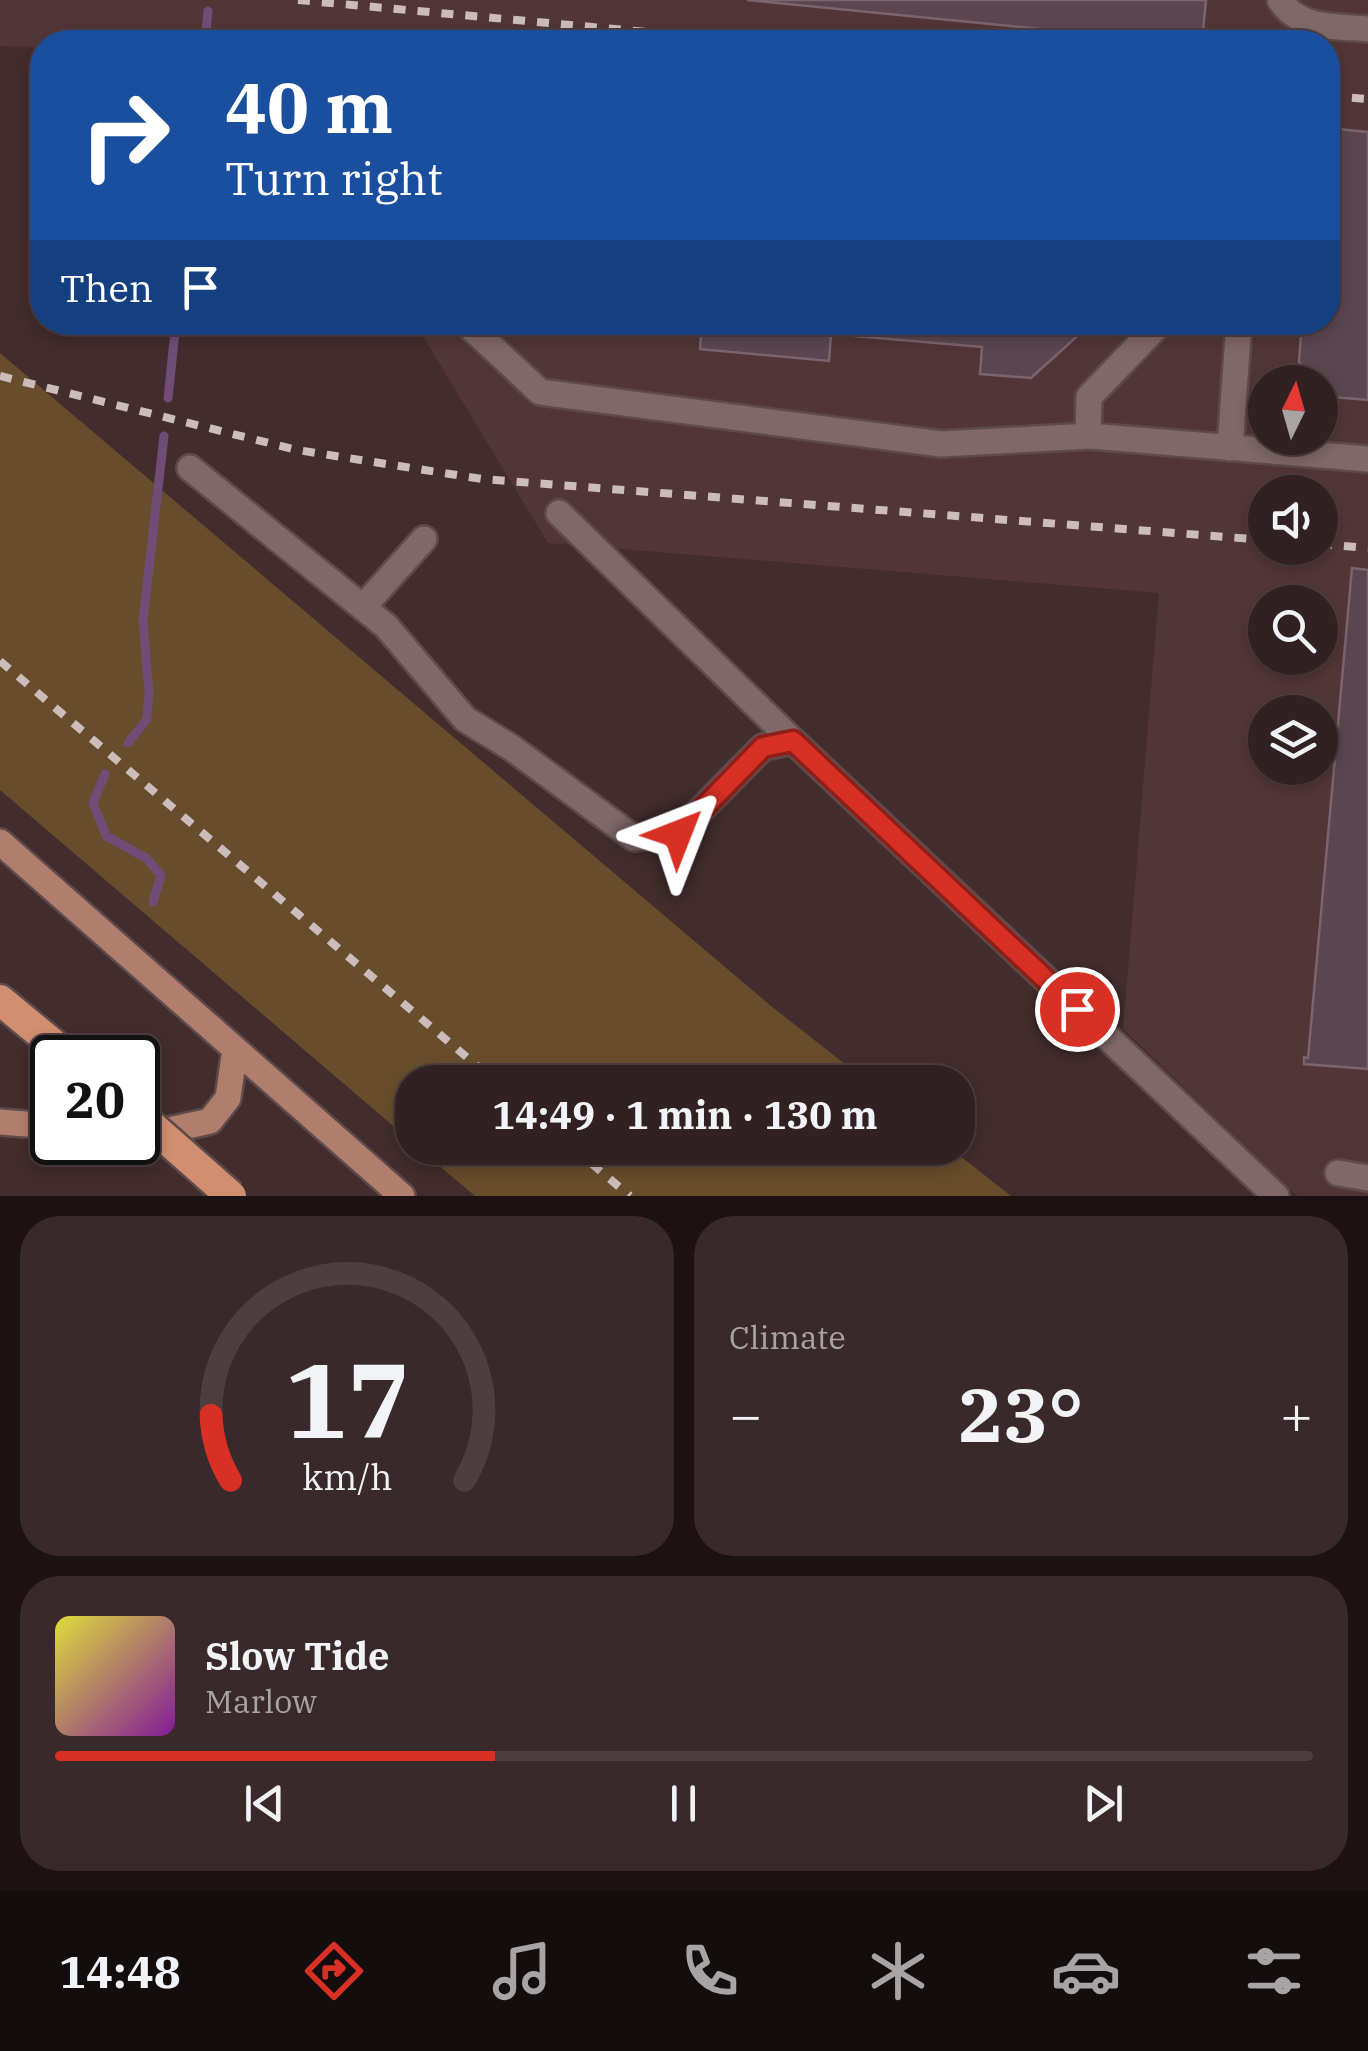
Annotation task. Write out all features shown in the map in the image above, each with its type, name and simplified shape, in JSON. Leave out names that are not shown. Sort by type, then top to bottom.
[{"type":"highway","points":[[0,1000],[42,1035]]},
{"type":"highway","points":[[160,1133],[231,1196]]},
{"type":"main road","points":[[0,842],[402,1196]]},
{"type":"main road","points":[[160,1132],[210,1122],[228,1098],[235,1049]]},
{"type":"main road","points":[[0,1122],[30,1124]]},
{"type":"lane","points":[[1280,0],[1285,8],[1311,24],[1368,29]]},
{"type":"lane","points":[[479,335],[540,392],[942,444],[1088,436],[1368,460]]},
{"type":"lane","points":[[1088,436],[1089,397],[1149,335]]},
{"type":"lane","points":[[1230,448],[1238,335]]},
{"type":"lane","points":[[190,468],[386,626],[466,719],[634,838],[678,834],[763,747],[793,741]]},
{"type":"lane","points":[[558,513],[793,741],[1276,1196]]},
{"type":"lane","points":[[363,607],[424,539]]},
{"type":"lane","points":[[1338,1174],[1368,1178]]},
{"type":"shaded area","points":[[0,0],[1368,0],[1368,1196],[1297,1196],[1123,1029],[1159,593],[548,543],[422,335],[1340,335],[1340,30],[30,30],[30,47],[0,46]]},
{"type":"shaded area","points":[[0,353],[771,1006],[846,1065],[395,1065],[395,1127],[0,790]]},
{"type":"shaded area","points":[[438,1165],[972,1165],[1011,1196],[475,1196]]},
{"type":"building","points":[[747,0],[1206,0],[1203,30],[1051,30]]},
{"type":"building","points":[[1340,129],[1368,132],[1368,400],[1338,397],[1338,365],[1301,365],[1301,335],[1340,335]]},
{"type":"building","points":[[701,335],[831,335],[829,361],[700,349]]},
{"type":"building","points":[[843,335],[1079,335],[1031,378],[980,374],[982,347]]},
{"type":"building","points":[[1352,568],[1368,570],[1368,1069],[1304,1064],[1304,1057],[1308,1058],[1333,785],[1338,785],[1338,724]]},
{"type":"waterway","points":[[206,30],[208,11]]},
{"type":"waterway","points":[[168,398],[175,335]]},
{"type":"waterway","points":[[128,743],[147,719],[149,693],[143,621],[164,436]]},
{"type":"waterway","points":[[105,774],[93,803],[106,836],[146,858],[161,875],[153,902]]},
{"type":"railway","points":[[298,0],[625,30]]},
{"type":"railway","points":[[1340,97],[1368,99]]},
{"type":"railway","points":[[0,376],[297,450],[482,479],[1248,539]]},
{"type":"railway","points":[[1338,546],[1368,548]]},
{"type":"railway","points":[[0,661],[476,1065]]},
{"type":"railway","points":[[593,1165],[630,1196]]},
{"type":"route","points":[[678,834],[763,747],[793,741],[1077,1009]]}]
